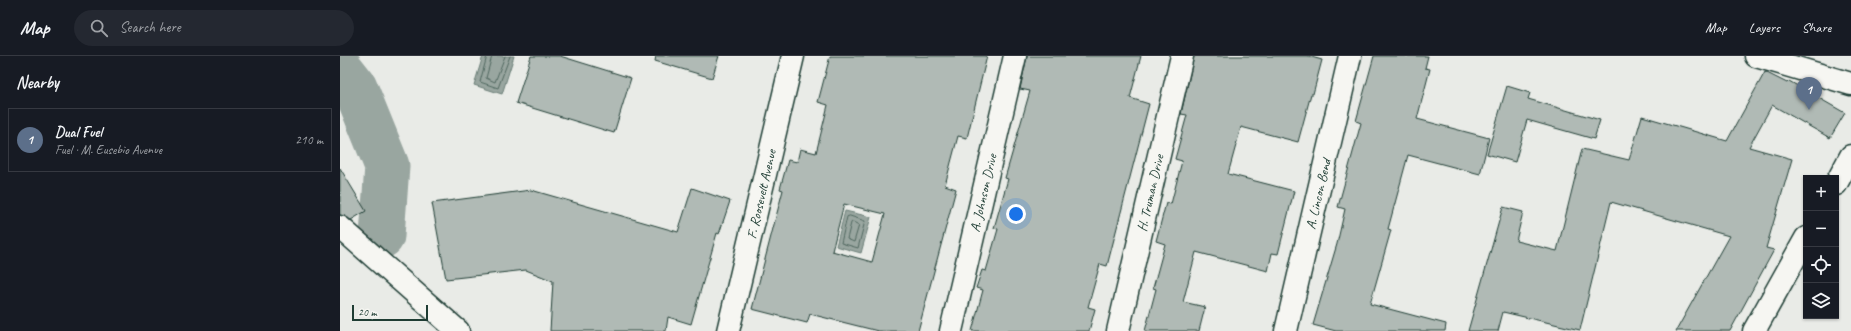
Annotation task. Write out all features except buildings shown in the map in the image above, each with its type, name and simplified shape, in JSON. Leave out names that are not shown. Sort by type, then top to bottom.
[{"type":"street","name":"F. Roosevelt Avenue","points":[[728,331],[793,56]]},
{"type":"street","name":"A. Johnson Drive","points":[[951,331],[1015,56]]},
{"type":"street","name":"H. Truman Drive","points":[[1118,331],[1182,56]]},
{"type":"street","name":"A. Lincon Bend","points":[[1286,331],[1350,56]]},
{"type":"street","points":[[1756,56],[1851,84]]},
{"type":"street","points":[[1839,178],[1851,156]]},
{"type":"street","points":[[340,227],[458,331]]},
{"type":"street","points":[[1754,331],[1803,243]]},
{"type":"water","points":[[483,56],[514,56],[502,94],[474,85]]},
{"type":"water","points":[[845,211],[871,217],[861,253],[836,246]]},
{"type":"waterway","points":[[340,68],[355,87],[387,166],[382,236]]},
{"type":"place","name":"Dual Fuel","points":[[1809,110]]}]
